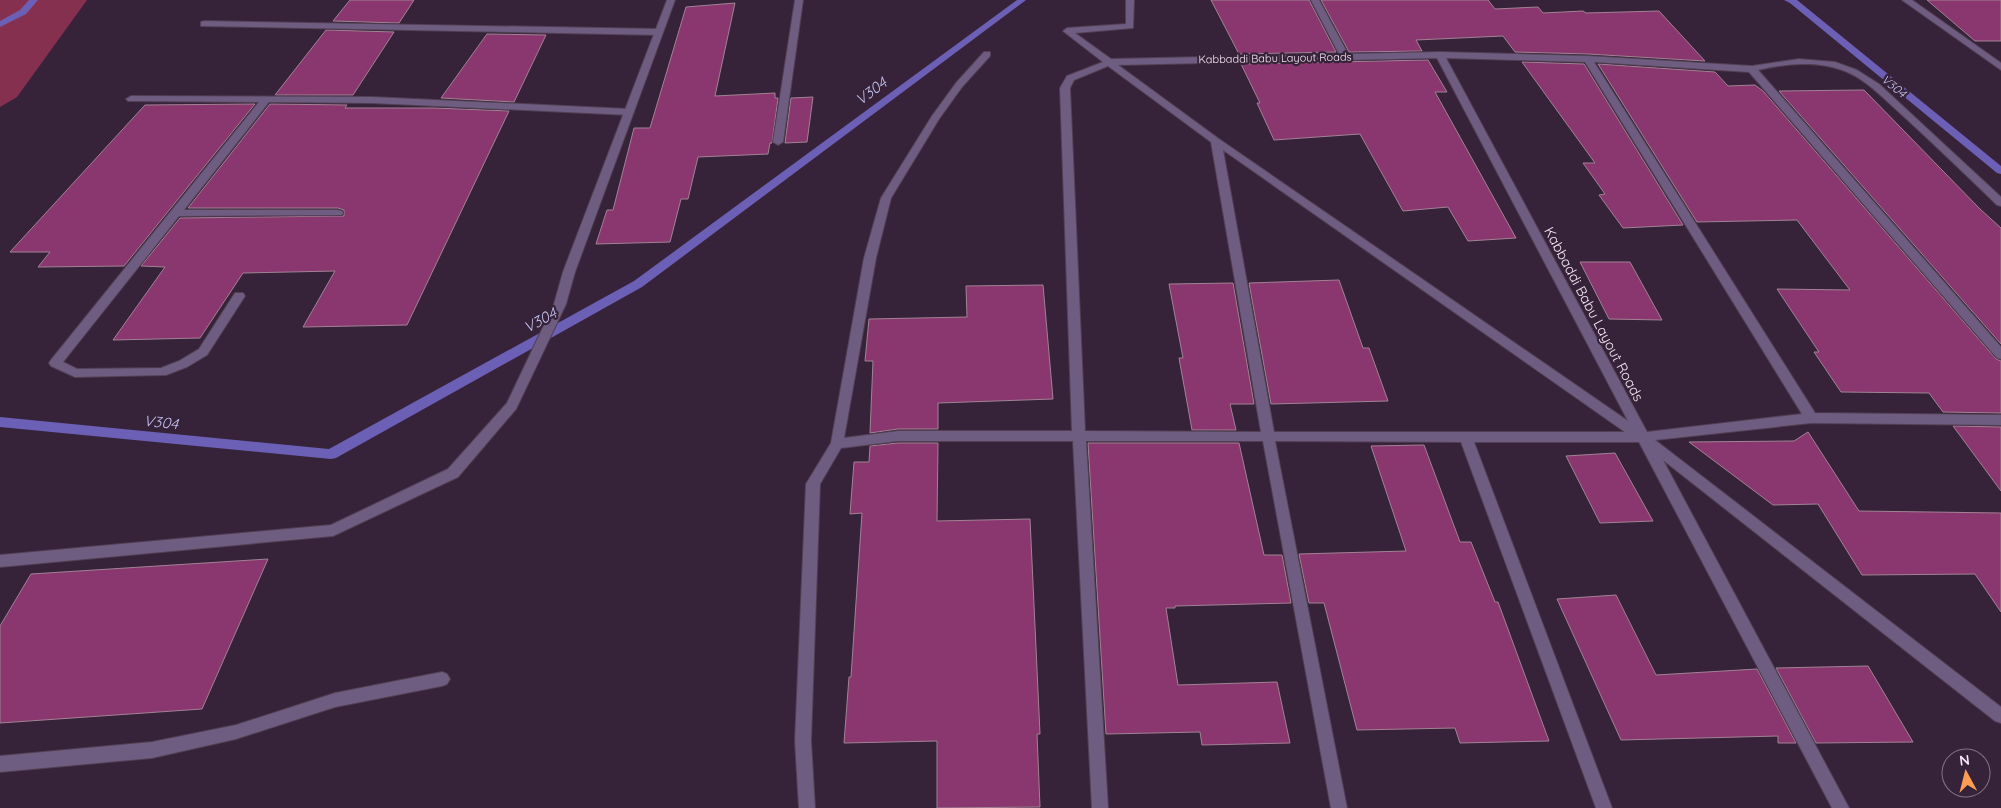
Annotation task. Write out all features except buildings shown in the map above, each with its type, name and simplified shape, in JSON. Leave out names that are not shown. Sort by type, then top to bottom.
[{"type":"street","points":[[0,561],[333,530],[453,473],[512,406],[560,304],[569,272],[671,0]]},
{"type":"street","points":[[778,142],[799,0]]},
{"type":"street","points":[[1130,0],[1130,26],[1067,31],[1216,141],[1642,437],[2001,716]]},
{"type":"street","points":[[1315,0],[1346,57]]},
{"type":"street","points":[[1900,0],[1906,0],[2001,67]]},
{"type":"street","points":[[204,24],[659,32]]},
{"type":"street","points":[[807,808],[803,741],[812,484],[837,444],[870,258],[886,198],[935,118],[959,85],[988,54]]},
{"type":"street","name":"Kabbaddi Babu Layout Roads","points":[[1110,62],[1440,55],[1588,59],[1752,69],[1777,63],[1830,64],[1846,68],[1865,77],[1945,148],[2001,203]]},
{"type":"street","name":"Kabbaddi Babu Layout Roads","points":[[1440,55],[1841,808]]},
{"type":"street","points":[[1588,59],[1811,418]]},
{"type":"street","points":[[1100,808],[1080,436],[1065,88],[1070,78],[1110,62]]},
{"type":"street","points":[[1752,69],[2001,354]]},
{"type":"street","points":[[131,99],[372,100],[629,112]]},
{"type":"street","points":[[239,296],[203,352],[183,364],[162,372],[75,373],[55,363],[267,99]]},
{"type":"street","points":[[1216,141],[1268,436],[1339,808]]},
{"type":"street","points":[[176,213],[338,212]]},
{"type":"street","points":[[837,444],[898,436],[1642,437],[1811,418],[2001,420]]},
{"type":"street","points":[[1466,437],[1604,808]]},
{"type":"street","points":[[0,764],[152,750],[236,732],[335,700],[442,679]]},
{"type":"shaded area","points":[[0,0],[87,0],[17,97],[0,107]]},
{"type":"waterway","name":"V304","points":[[0,24],[23,12],[34,0]]},
{"type":"waterway","name":"V304","points":[[0,422],[331,454],[638,284],[1022,0]]},
{"type":"waterway","name":"V304","points":[[1788,0],[1793,1],[2001,171]]}]
